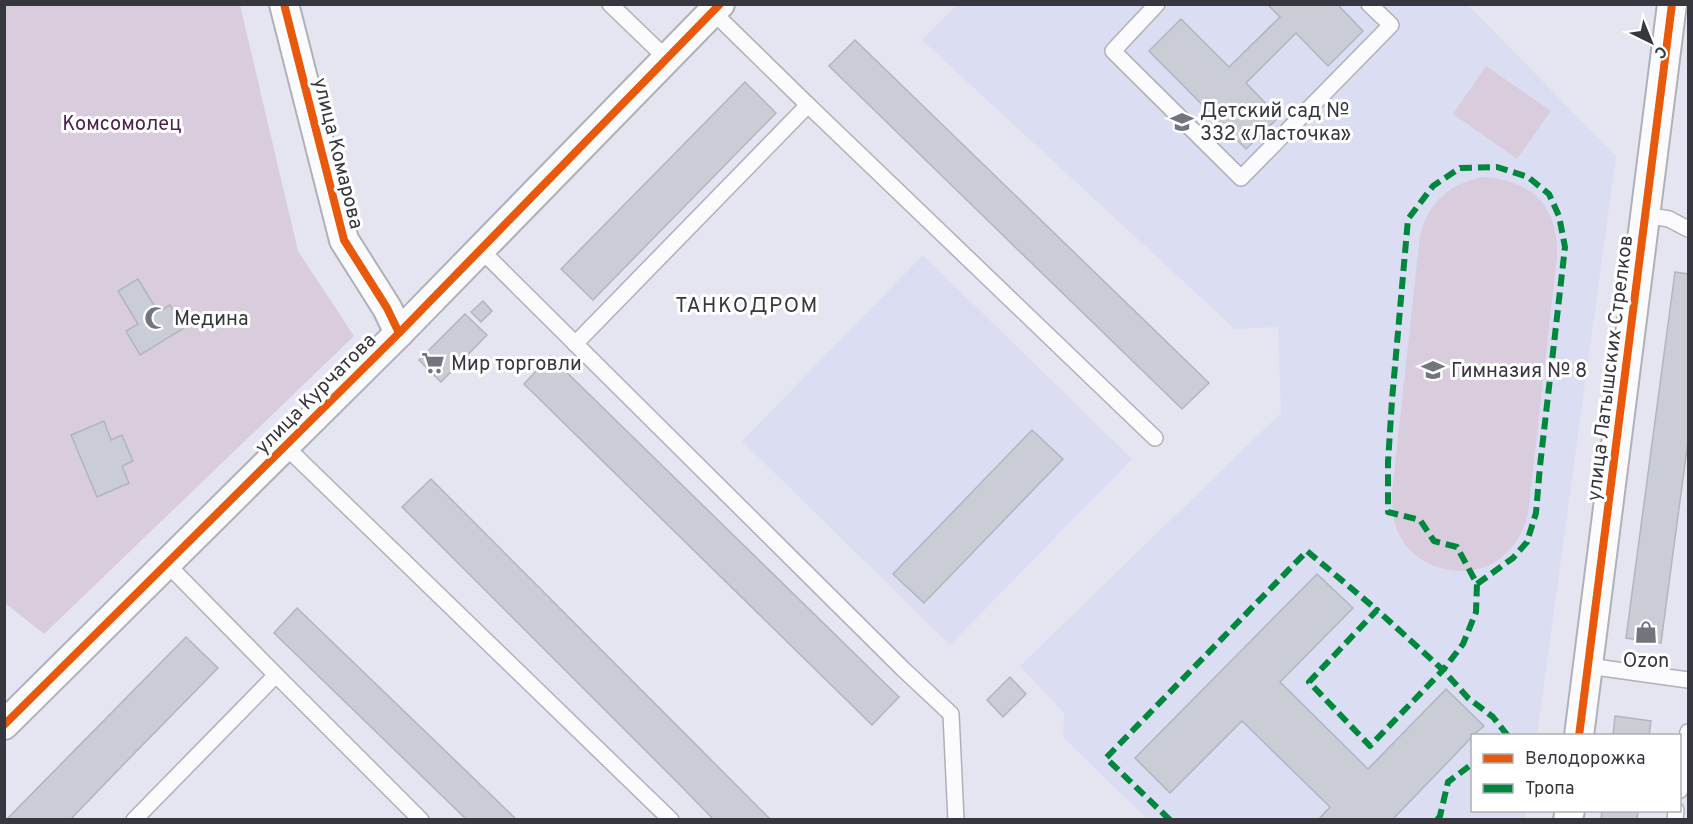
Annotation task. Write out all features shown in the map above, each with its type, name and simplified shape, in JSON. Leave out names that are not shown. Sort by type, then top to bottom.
[{"type":"street","name":"улица Комарова","points":[[284,4],[344,240],[387,308],[399,333]]},
{"type":"street","name":"улица Курчатова","points":[[4,725],[399,333],[717,8]]},
{"type":"street","name":"улица Латышских Стрелков","points":[[1579,734],[1645,215],[1668,8]]},
{"type":"lane","points":[[610,4],[667,59]]},
{"type":"lane","points":[[1157,4],[1113,51],[1241,178],[1391,25],[1369,4]]},
{"type":"lane","points":[[717,8],[808,105],[1155,438]]},
{"type":"lane","points":[[575,344],[808,105]]},
{"type":"lane","points":[[1645,215],[1669,219],[1689,229]]},
{"type":"lane","points":[[481,250],[951,714],[956,819]]},
{"type":"lane","points":[[285,446],[671,819]]},
{"type":"lane","points":[[166,563],[422,819]]},
{"type":"lane","points":[[1588,666],[1689,680]]},
{"type":"lane","points":[[134,819],[276,675]]},
{"type":"lane","points":[[1681,784],[1689,732]]},
{"type":"shaded area","name":"Гимназия № 8","points":[[957,5],[1468,5],[1616,156],[1537,734],[1471,734],[1471,812],[1527,812],[1526,819],[1147,819],[1063,737],[1064,713],[1020,666],[1281,413],[1278,327],[1235,329],[922,40]]},
{"type":"shaded area","points":[[923,255],[1132,459],[950,645],[742,441]]},
{"type":"green space","name":"Комсомолец","points":[[4,5],[240,5],[298,251],[354,336],[44,634],[5,603]]},
{"type":"green space","points":[[1486,66],[1551,111],[1517,159],[1453,114]]},
{"type":"green space","points":[[1483,177],[1516,184],[1529,190],[1539,199],[1553,223],[1557,256],[1528,514],[1516,541],[1497,561],[1485,567],[1457,571],[1429,564],[1408,548],[1396,527],[1392,492],[1420,236],[1429,213],[1442,196],[1460,184]]},
{"type":"building","points":[[1267,4],[1337,4],[1363,31],[1328,66],[1296,33],[1246,83],[1279,117],[1246,149],[1149,51],[1181,19],[1229,67],[1280,17]]},
{"type":"building","points":[[855,40],[1209,383],[1182,409],[829,66]]},
{"type":"building","points":[[745,82],[776,113],[593,300],[561,269]]},
{"type":"building","points":[[1675,272],[1688,274],[1688,441],[1661,643],[1626,638]]},
{"type":"building","name":"Медина","points":[[138,279],[158,312],[170,305],[184,328],[140,355],[126,331],[138,324],[118,291]]},
{"type":"building","points":[[483,301],[492,311],[481,322],[471,312]]},
{"type":"building","points":[[465,314],[487,335],[441,382],[419,360]]},
{"type":"building","points":[[550,356],[899,697],[872,725],[524,384]]},
{"type":"building","points":[[104,421],[111,440],[122,435],[133,461],[122,466],[129,483],[97,497],[71,435]]},
{"type":"building","points":[[1032,430],[1063,459],[924,603],[893,574]]},
{"type":"building","points":[[431,479],[771,820],[714,820],[402,507]]},
{"type":"building","points":[[1317,574],[1353,608],[1280,682],[1368,769],[1446,689],[1484,726],[1471,734],[1471,738],[1392,820],[1318,820],[1330,807],[1242,721],[1170,793],[1135,758]]},
{"type":"building","points":[[297,608],[517,820],[467,820],[274,633]]},
{"type":"building","points":[[186,637],[218,668],[70,820],[6,820]]},
{"type":"building","points":[[1010,677],[1026,694],[1003,717],[987,700]]},
{"type":"building","points":[[1615,716],[1651,721],[1649,734],[1613,734]]},
{"type":"building","points":[[1602,812],[1638,812],[1637,820],[1601,820]]},
{"type":"marked path","points":[[1497,167],[1528,177],[1549,194],[1559,216],[1565,247],[1536,513],[1527,542],[1513,558],[1477,584],[1457,547],[1434,541],[1420,520],[1388,512],[1388,462],[1408,219],[1433,186],[1460,168],[1497,167]]},
{"type":"marked path","points":[[1170,820],[1106,758],[1307,551],[1377,610]]},
{"type":"marked path","points":[[1443,670],[1463,644],[1476,612],[1477,584]]},
{"type":"marked path","points":[[1377,610],[1443,670],[1370,746],[1309,682],[1377,610]]},
{"type":"marked path","points":[[1443,670],[1468,698],[1493,717],[1506,734]]},
{"type":"marked path","points":[[1437,820],[1448,782],[1471,765]]},
{"type":"cycle path","points":[[284,4],[344,240],[387,308],[399,333]]},
{"type":"cycle path","points":[[4,725],[399,333],[720,4]]},
{"type":"cycle path","points":[[1579,734],[1672,4]]},
{"type":"place","name":"Детский сад № 332 «Ласточка»","points":[[1182,122]]},
{"type":"place","name":"Медина","points":[[156,318]]},
{"type":"place","name":"Мир торговли","points":[[433,363]]},
{"type":"place","name":"Гимназия № 8","points":[[1433,370]]},
{"type":"place","name":"Ozon","points":[[1646,632]]},
{"type":"district","name":"ТАНКОДРОМ","points":[[747,305]]}]
